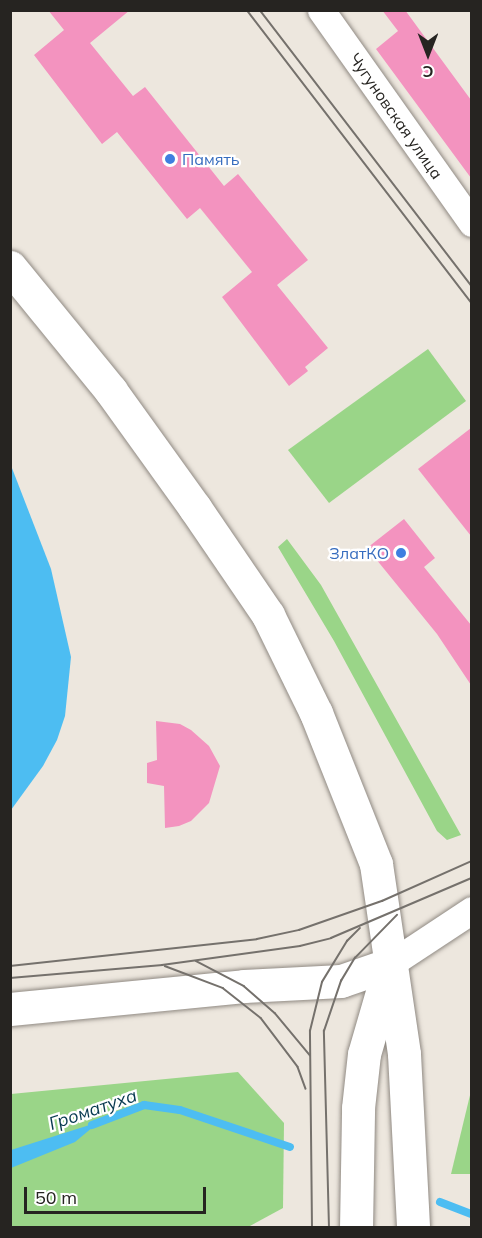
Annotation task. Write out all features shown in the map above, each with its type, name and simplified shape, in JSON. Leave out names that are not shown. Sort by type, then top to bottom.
[{"type":"main road","points":[[10,267],[111,391],[268,615],[316,712],[376,864],[404,1054],[413,1227]]},
{"type":"main road","points":[[10,1009],[233,987],[340,981],[390,964]]},
{"type":"main road","points":[[356,1227],[358,1108],[364,1054],[390,964]]},
{"type":"street","name":"Чугуновская улица","points":[[321,10],[471,223]]},
{"type":"street","points":[[390,964],[471,910]]},
{"type":"green space","points":[[428,349],[466,401],[329,503],[288,450]]},
{"type":"green space","points":[[287,539],[321,585],[461,835],[447,840],[437,831],[334,641],[278,547]]},
{"type":"green space","points":[[238,1072],[284,1123],[283,1208],[248,1227],[11,1228],[11,1094]]},
{"type":"green space","points":[[471,1091],[471,1174],[451,1174]]},
{"type":"water","points":[[10,463],[51,569],[71,657],[65,716],[57,740],[43,766],[11,810]]},
{"type":"water","points":[[99,1122],[75,1142],[11,1168],[11,1150]]},
{"type":"building","points":[[48,10],[130,10],[90,43],[133,96],[145,87],[224,186],[238,174],[308,260],[277,285],[328,348],[305,367],[308,371],[289,386],[222,297],[252,272],[200,208],[187,219],[117,132],[102,144],[34,55],[64,30]]},
{"type":"building","points":[[382,10],[405,10],[471,100],[471,178],[376,49],[398,31]]},
{"type":"building","points":[[471,428],[471,536],[418,469]]},
{"type":"building","points":[[404,519],[435,558],[424,567],[471,625],[471,685],[437,634],[367,548]]},
{"type":"building","points":[[156,721],[180,724],[191,730],[209,746],[220,766],[209,803],[191,821],[179,826],[165,828],[164,786],[147,783],[147,763],[157,760]]},
{"type":"waterway","name":"Громатуха","points":[[92,1125],[144,1105],[180,1110],[290,1147]]},
{"type":"waterway","name":"Громатуха","points":[[440,1202],[472,1214]]},
{"type":"tram line","points":[[247,10],[472,303]]},
{"type":"tram line","points":[[260,10],[472,286]]},
{"type":"tram line","points":[[10,966],[257,939],[299,930],[382,901],[472,861]]},
{"type":"tram line","points":[[10,978],[162,965],[300,946],[331,938],[472,878]]},
{"type":"tram line","points":[[329,1228],[324,1031],[341,981],[355,958],[397,915]]},
{"type":"tram line","points":[[312,1228],[310,1031],[322,982],[347,941],[360,928]]},
{"type":"tram line","points":[[196,961],[244,986],[275,1013],[310,1055]]},
{"type":"tram line","points":[[165,966],[223,988],[261,1018],[298,1067],[306,1089]]},
{"type":"place","name":"Память","points":[[170,159]]},
{"type":"place","name":"ЗлатКО","points":[[401,553]]}]
